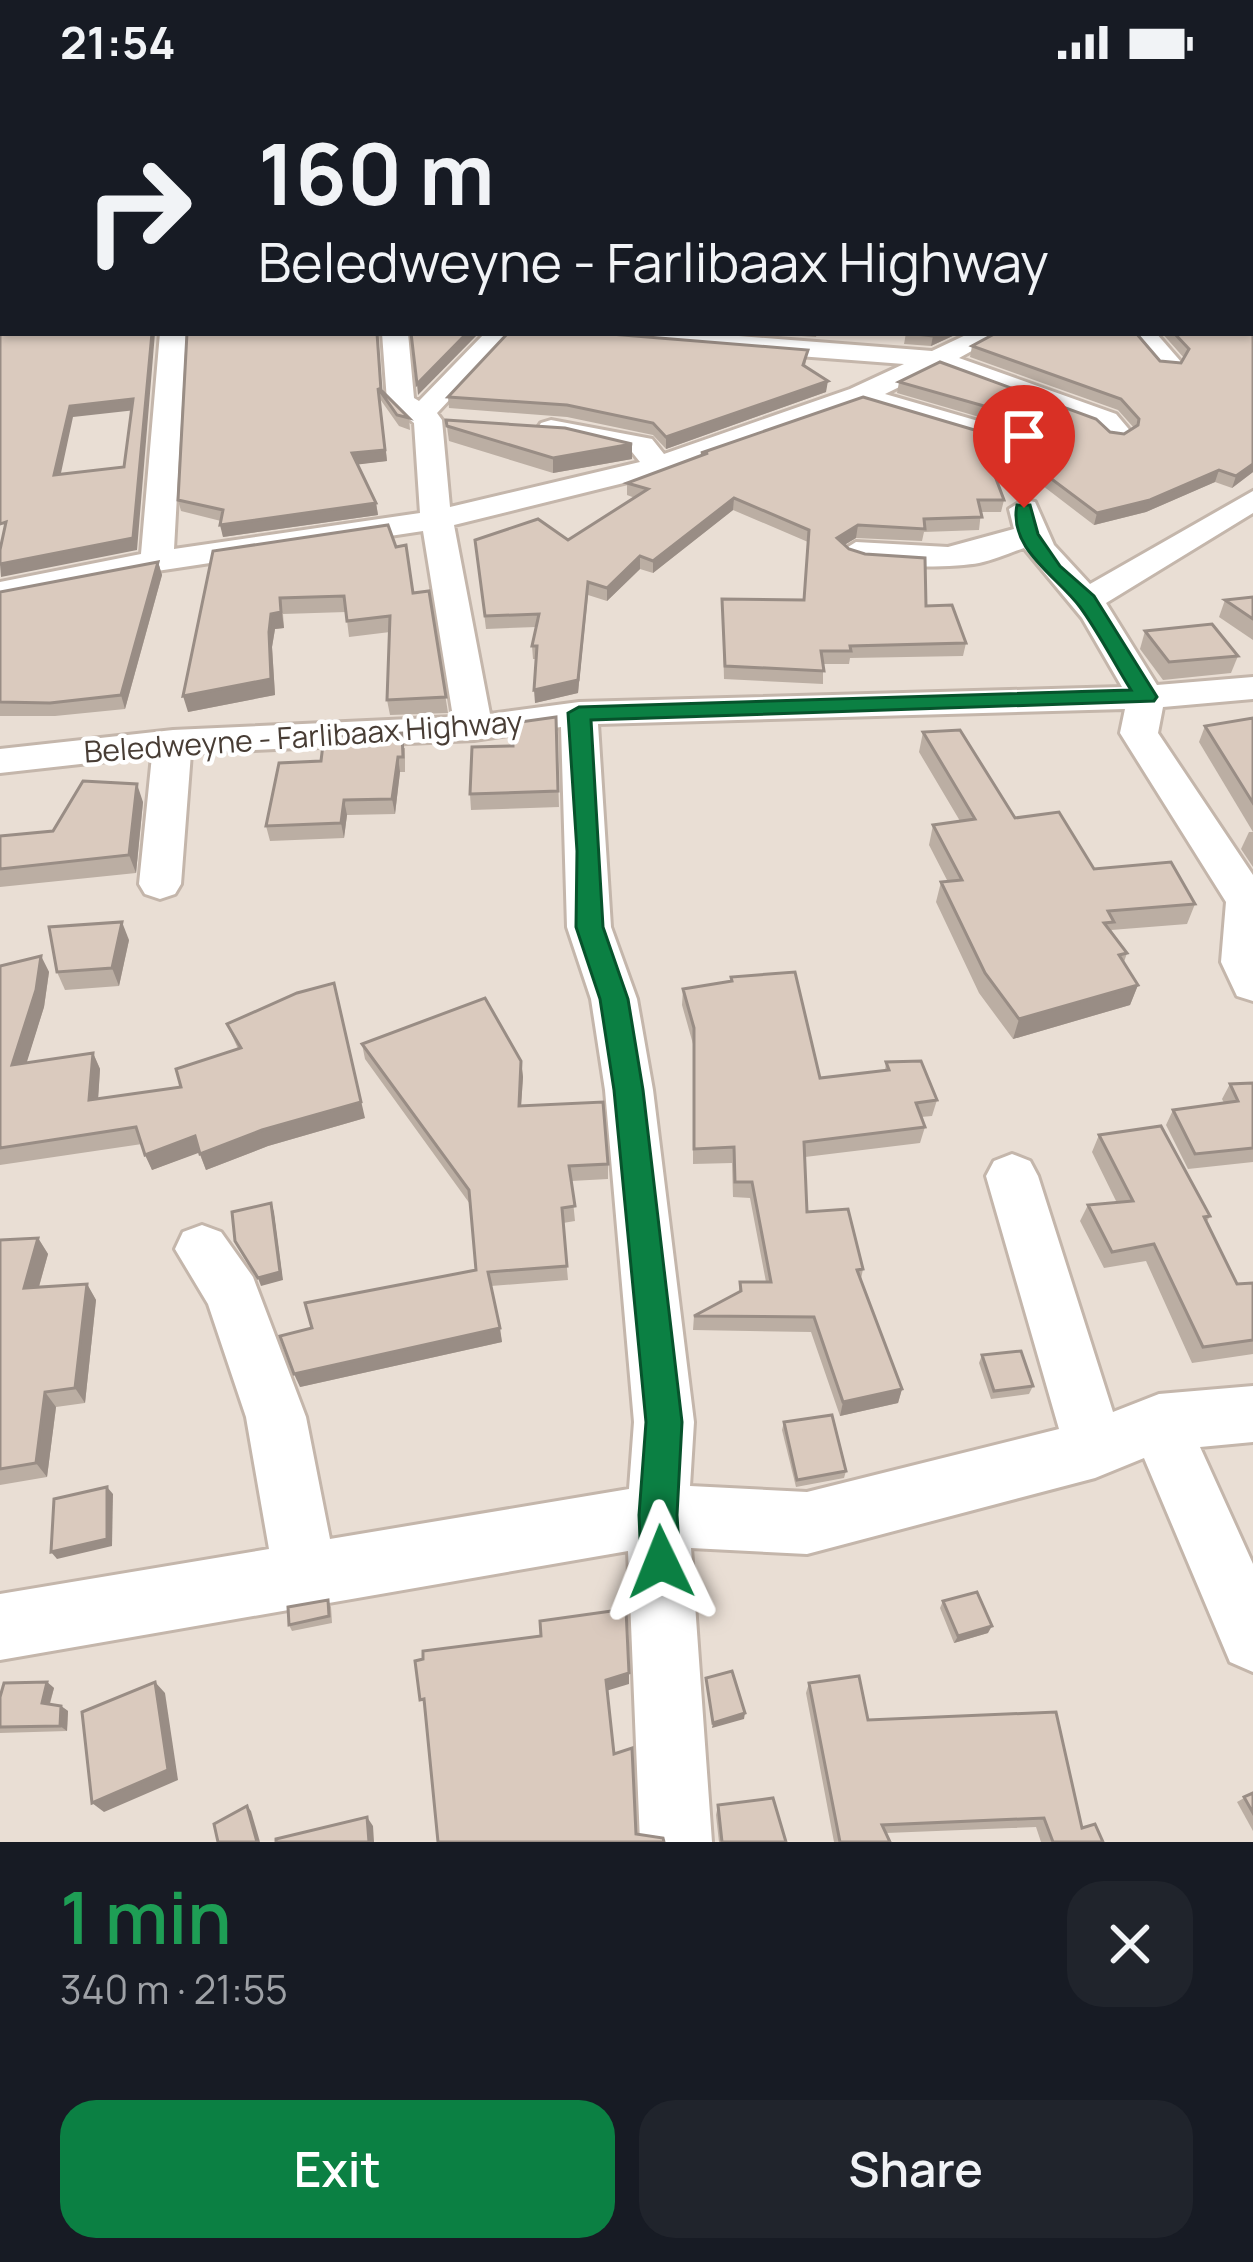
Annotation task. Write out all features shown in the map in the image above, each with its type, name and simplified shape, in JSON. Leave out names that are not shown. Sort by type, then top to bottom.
[{"type":"street","points":[[157,561],[173,336]]},
{"type":"street","points":[[395,336],[401,401],[431,417]]},
{"type":"street","points":[[473,728],[437,520],[431,417],[423,410],[438,401],[497,336]]},
{"type":"street","points":[[641,336],[937,359],[1106,420],[1118,434]]},
{"type":"street","points":[[0,592],[157,561],[437,520],[658,466],[860,395],[985,336]]},
{"type":"street","points":[[1145,336],[1169,363]]},
{"type":"street","points":[[860,395],[1030,445]]},
{"type":"street","points":[[520,426],[642,445],[658,466]]},
{"type":"street","points":[[1086,601],[1253,500]]},
{"type":"street","points":[[856,552],[975,554],[1026,522],[1053,570],[1086,601],[1146,697],[1139,733],[1248,901],[1244,962],[1253,984]]},
{"type":"street","name":"Beledweyne - Farlibaax Highway","points":[[0,761],[173,742],[473,728],[579,713],[1146,697],[1253,688]]},
{"type":"street","points":[[579,713],[589,927],[614,999],[628,1090],[664,1422],[658,1515],[676,1842]]},
{"type":"street","points":[[160,884],[173,742]]},
{"type":"street","points":[[1012,1176],[1095,1449]]},
{"type":"street","points":[[202,1249],[233,1295],[276,1417],[306,1577]]},
{"type":"street","points":[[0,1627],[658,1515],[807,1523],[1095,1449],[1159,1422],[1253,1414]]},
{"type":"street","points":[[1159,1422],[1253,1639]]},
{"type":"shaded area","points":[[0,336],[1253,336],[1253,1842],[0,1842]]},
{"type":"building","points":[[0,336],[152,336],[133,538],[0,564],[6,522],[0,524]],"holes":[[[133,399],[124,467],[54,475],[70,406]]]},
{"type":"building","points":[[187,336],[377,336],[381,390],[409,418],[397,415],[378,388],[385,450],[352,453],[376,503],[220,525],[223,510],[178,500]]},
{"type":"building","points":[[411,336],[464,336],[417,384]]},
{"type":"building","points":[[505,336],[635,336],[808,350],[803,365],[828,381],[666,437],[653,423],[567,405],[448,397]]},
{"type":"building","points":[[990,336],[1139,336],[1160,361],[1181,363],[1189,349],[1177,336],[1253,336],[1253,464],[1236,476],[1219,470],[1150,500],[1097,513],[994,436],[1043,444],[1050,436],[1044,423],[899,382],[940,362],[1096,419],[1110,432],[1124,434],[1139,419],[1121,399],[972,346]]},
{"type":"building","points":[[863,397],[978,431],[1004,500],[978,500],[982,517],[924,519],[925,529],[858,525],[837,538],[865,554],[925,558],[926,606],[952,605],[966,643],[821,651],[824,671],[725,666],[722,599],[804,600],[809,530],[734,498],[653,561],[640,556],[607,588],[588,582],[578,680],[534,690],[537,646],[532,646],[539,614],[485,616],[475,540],[538,519],[568,540],[648,489],[627,483]]},
{"type":"building","points":[[446,420],[565,428],[632,444],[553,458],[447,426]]},
{"type":"building","points":[[388,525],[396,547],[406,545],[413,593],[429,591],[446,697],[387,700],[390,616],[347,621],[344,596],[280,598],[281,612],[271,614],[269,632],[271,679],[183,696],[213,551]]},
{"type":"building","points":[[158,562],[121,695],[50,703],[0,702],[0,592]]},
{"type":"building","points":[[1253,597],[1253,619],[1225,600]]},
{"type":"building","points":[[1212,624],[1238,656],[1169,662],[1145,631]]},
{"type":"building","points":[[556,717],[558,791],[470,794],[472,747],[513,746],[513,723]]},
{"type":"building","points":[[1253,718],[1253,803],[1205,726]]},
{"type":"building","points":[[960,730],[1015,818],[1059,812],[1094,869],[1171,862],[1195,904],[1108,911],[1114,922],[1104,923],[1127,953],[1119,955],[1138,985],[1019,1019],[985,973],[941,882],[962,880],[933,825],[975,819],[923,732]]},
{"type":"building","points":[[402,733],[403,757],[398,757],[392,799],[344,800],[341,823],[266,826],[279,763],[321,761],[324,736]]},
{"type":"building","points":[[83,781],[137,784],[129,855],[0,869],[0,836],[53,831]]},
{"type":"building","points":[[122,922],[112,968],[57,972],[49,927]]},
{"type":"building","points":[[41,956],[36,990],[12,1065],[93,1053],[89,1100],[181,1087],[176,1069],[241,1048],[227,1024],[297,993],[334,983],[361,1102],[262,1130],[200,1154],[195,1136],[145,1155],[136,1127],[0,1148],[0,966]]},
{"type":"building","points":[[795,972],[820,1078],[889,1070],[886,1062],[921,1061],[937,1100],[916,1103],[925,1127],[804,1142],[807,1212],[848,1209],[863,1269],[857,1270],[902,1389],[843,1402],[814,1317],[694,1316],[741,1291],[740,1282],[771,1282],[752,1182],[735,1182],[734,1147],[694,1149],[694,1028],[683,989],[732,981],[731,977]]},
{"type":"building","points":[[485,998],[521,1061],[519,1106],[603,1102],[608,1164],[569,1166],[575,1206],[562,1208],[567,1266],[488,1272],[500,1328],[294,1374],[280,1336],[312,1328],[305,1303],[476,1270],[469,1190],[362,1044]]},
{"type":"building","points":[[1253,1083],[1253,1148],[1195,1154],[1173,1110],[1238,1101],[1230,1084]]},
{"type":"building","points":[[1161,1126],[1210,1216],[1204,1217],[1237,1284],[1253,1283],[1253,1340],[1203,1347],[1154,1244],[1112,1252],[1088,1205],[1133,1201],[1099,1135]]},
{"type":"building","points":[[271,1203],[280,1272],[258,1278],[235,1241],[232,1212]]},
{"type":"building","points":[[38,1238],[24,1288],[87,1284],[75,1388],[45,1392],[36,1463],[0,1469],[0,1240]]},
{"type":"building","points":[[1021,1351],[1033,1386],[994,1391],[982,1355]]},
{"type":"building","points":[[832,1415],[846,1471],[797,1480],[784,1422]]},
{"type":"building","points":[[107,1487],[107,1539],[51,1552],[54,1499]]},
{"type":"building","points":[[977,1592],[992,1626],[958,1636],[943,1601]]},
{"type":"building","points":[[328,1600],[329,1616],[289,1625],[288,1607]]},
{"type":"building","points":[[626,1609],[629,1673],[606,1680],[614,1754],[632,1748],[636,1834],[664,1842],[438,1842],[424,1699],[420,1700],[415,1661],[423,1659],[423,1651],[541,1636],[540,1621]]},
{"type":"building","points":[[732,1671],[745,1713],[713,1723],[706,1678]]},
{"type":"building","points":[[859,1676],[868,1720],[1056,1712],[1082,1828],[1095,1824],[1103,1842],[1053,1842],[1044,1818],[882,1825],[890,1842],[840,1842],[809,1683]]},
{"type":"building","points":[[47,1682],[42,1703],[61,1706],[60,1726],[0,1727],[4,1683]]},
{"type":"building","points":[[155,1682],[168,1770],[92,1803],[82,1712]]},
{"type":"building","points":[[773,1798],[786,1842],[722,1842],[718,1805]]},
{"type":"building","points":[[247,1806],[257,1842],[218,1842],[214,1824]]},
{"type":"building","points":[[367,1817],[369,1842],[276,1842],[276,1839]]},
{"type":"route","points":[[661,1562],[658,1515],[664,1422],[628,1090],[614,999],[589,927],[579,713],[1146,697],[1086,601],[1053,570],[1029,535],[1024,508]]}]
